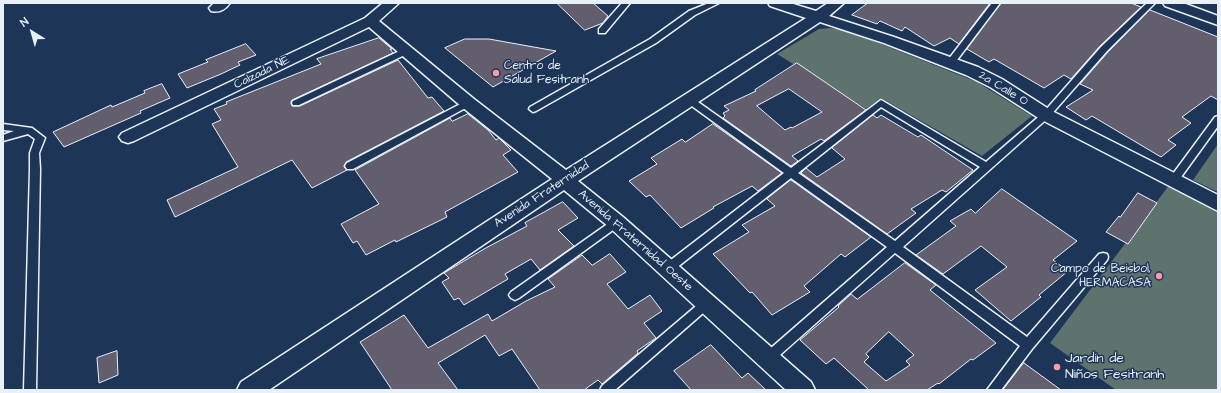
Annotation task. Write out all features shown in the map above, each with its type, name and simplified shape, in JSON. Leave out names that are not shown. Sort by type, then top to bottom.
[{"type":"street","name":"Calzada NE","points":[[128,137],[370,21],[392,3]]},
{"type":"street","name":"2a Calle O","points":[[775,3],[951,62],[996,83],[1046,115],[1218,204]]},
{"type":"street","name":"Avenida Fraternidad","points":[[249,390],[688,99],[818,17],[837,3]]},
{"type":"street","points":[[1170,3],[1218,21]]},
{"type":"street","name":"Avenida Fraternidad Oeste","points":[[370,21],[468,104],[616,222],[803,390]]},
{"type":"lane","points":[[602,31],[626,3]]},
{"type":"lane","points":[[692,13],[693,3]]},
{"type":"lane","points":[[533,109],[653,41],[692,13],[715,3]]},
{"type":"lane","points":[[951,62],[996,3]]},
{"type":"lane","points":[[767,359],[1046,115],[1104,49],[1151,3]]},
{"type":"lane","points":[[296,103],[406,51]]},
{"type":"lane","points":[[688,99],[895,247],[1028,345]]},
{"type":"lane","points":[[668,269],[881,103],[987,166]]},
{"type":"lane","points":[[350,166],[468,104]]},
{"type":"lane","points":[[1174,181],[1218,119]]},
{"type":"lane","points":[[3,126],[29,130],[40,138],[34,150],[33,160],[35,169],[30,390]]},
{"type":"lane","points":[[3,138],[29,130]]},
{"type":"lane","points":[[515,295],[616,222]]},
{"type":"lane","points":[[993,390],[1028,345],[1103,257]]},
{"type":"lane","points":[[606,390],[706,304]]},
{"type":"green space","points":[[830,28],[846,30],[977,82],[1032,116],[982,156],[881,98],[866,109],[777,54],[819,29]]},
{"type":"green space","points":[[1218,144],[1218,192],[1193,180]]},
{"type":"green space","name":"Campo de Beisbol, HERMACASA","points":[[1170,184],[1218,210],[1218,390],[1116,390],[1050,343]]},
{"type":"building","points":[[557,3],[593,3],[608,16],[603,23],[585,30]]},
{"type":"building","points":[[868,3],[990,3],[959,44],[950,38],[934,46],[905,27],[902,31],[880,21],[877,24],[852,15]]},
{"type":"building","points":[[1001,3],[1131,3],[1141,7],[1100,46],[1071,79],[1064,75],[1044,88],[994,59],[989,62],[967,49]]},
{"type":"building","points":[[1150,10],[1218,37],[1218,100],[1211,96],[1182,117],[1191,123],[1168,140],[1176,145],[1161,157],[1092,116],[1086,120],[1066,107],[1093,90],[1080,84],[1108,52]]},
{"type":"building","points":[[379,38],[392,49],[390,49],[393,53],[292,100],[292,106],[300,106],[398,60],[428,98],[432,97],[444,111],[346,162],[344,167],[347,170],[312,188],[292,160],[175,217],[167,200],[238,167],[212,124],[221,120],[214,109],[227,104],[226,102],[321,64],[317,59]]},
{"type":"building","name":"Centro de Salud Fesitranh","points":[[465,39],[489,39],[556,51],[493,87],[445,48]]},
{"type":"building","points":[[246,44],[256,55],[238,62],[240,65],[221,74],[187,88],[178,74],[208,62],[206,60]]},
{"type":"building","points":[[797,63],[866,110],[824,141],[821,139],[792,156],[798,161],[791,166],[723,118],[725,116],[723,113],[729,110],[724,106],[756,91],[755,90]],"holes":[[[789,89],[822,112],[792,128],[791,127],[785,130],[757,106]]]},
{"type":"building","points":[[162,84],[170,98],[140,111],[141,113],[64,147],[53,132],[111,105],[112,107],[145,93],[144,91]]},
{"type":"building","points":[[468,114],[488,130],[496,140],[499,138],[511,150],[503,155],[518,172],[445,212],[447,217],[396,242],[395,240],[366,255],[357,241],[353,243],[341,224],[379,204],[355,170],[450,118],[452,121]]},
{"type":"building","points":[[873,115],[877,118],[881,115],[918,137],[921,135],[973,170],[946,192],[942,190],[911,209],[916,213],[887,234],[801,173],[806,168],[817,177],[845,159],[832,148]]},
{"type":"building","points":[[713,124],[782,173],[758,191],[752,186],[713,207],[714,208],[681,228],[650,195],[646,197],[629,181],[657,164],[651,158],[682,139],[685,142]]},
{"type":"building","points":[[791,180],[871,237],[845,257],[841,254],[804,286],[810,292],[772,315],[752,292],[750,293],[713,254],[749,232],[742,225],[775,206],[767,199]]},
{"type":"building","points":[[1002,189],[1077,241],[1053,260],[1068,271],[1039,295],[1041,297],[1011,321],[975,290],[1007,267],[981,246],[943,274],[916,255],[956,226],[950,221],[971,209],[975,213]]},
{"type":"building","points":[[1138,193],[1157,203],[1128,244],[1106,232],[1119,216],[1120,217]]},
{"type":"building","points":[[563,202],[578,218],[558,230],[574,246],[540,270],[531,259],[505,274],[508,279],[464,305],[459,298],[454,300],[442,282],[449,278],[444,273],[527,226],[525,223]]},
{"type":"building","points":[[610,254],[626,272],[607,284],[628,309],[650,295],[662,311],[644,323],[656,338],[637,351],[638,353],[602,384],[598,380],[584,390],[540,390],[512,349],[499,356],[485,335],[438,363],[458,390],[392,390],[360,342],[404,315],[428,348],[488,314],[492,321],[526,301],[555,287],[548,279],[582,255],[592,265]]},
{"type":"building","points":[[905,263],[936,285],[930,290],[996,343],[973,360],[971,359],[939,384],[938,383],[927,390],[869,390],[834,358],[826,364],[800,340],[839,307],[838,306],[851,294],[857,299]],"holes":[[[889,332],[914,355],[906,361],[910,365],[886,381],[864,362],[869,357],[866,354]]]},
{"type":"building","points":[[711,345],[742,378],[748,373],[766,390],[691,390],[674,371]]},
{"type":"building","points":[[117,351],[118,375],[99,383],[97,358]]},
{"type":"building","points":[[1024,363],[1061,390],[1003,390]]},
{"type":"place","name":"Centro de Salud Fesitranh","points":[[496,73]]},
{"type":"place","name":"Campo de Beisbol, HERMACASA","points":[[1159,276]]},
{"type":"place","name":"Jardín de Niños Fesitranh","points":[[1057,367]]}]
